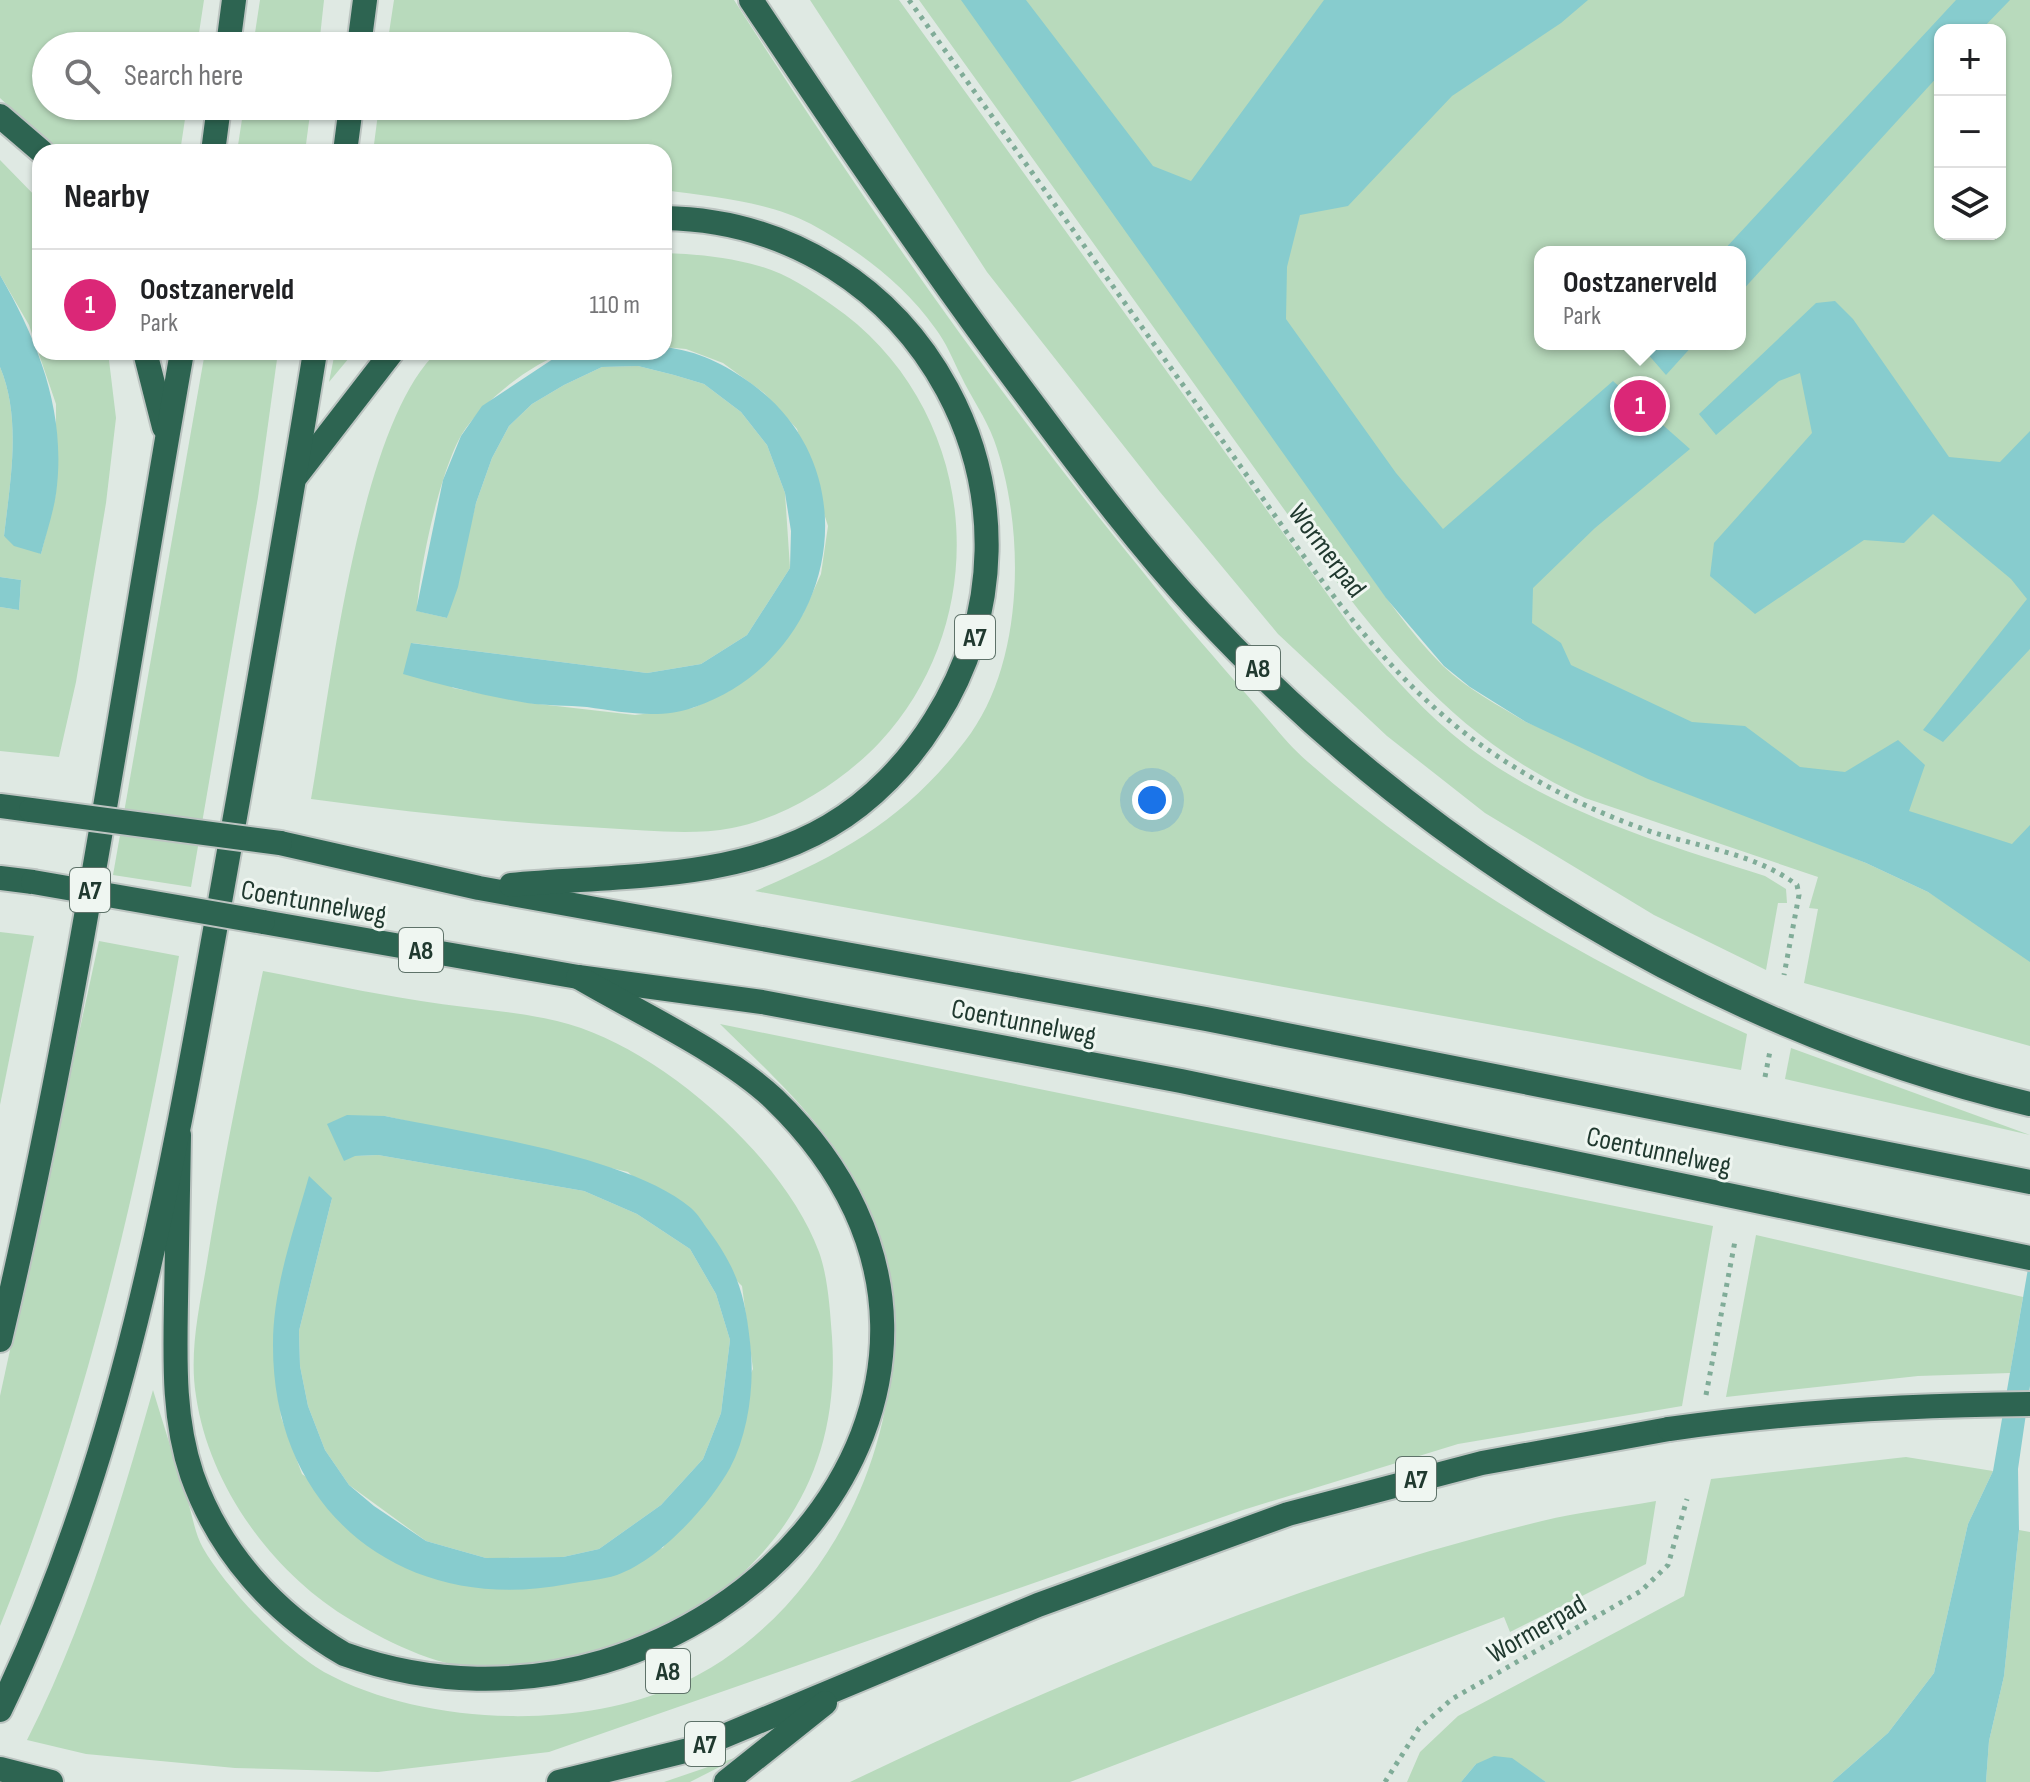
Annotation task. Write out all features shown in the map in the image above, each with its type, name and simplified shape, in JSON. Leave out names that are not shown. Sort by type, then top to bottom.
[{"type":"highway","points":[[230,32],[234,0]]},
{"type":"highway","points":[[361,32],[365,0]]},
{"type":"highway","name":"A8","points":[[751,0],[879,190],[1118,517],[1201,613],[1322,731],[1434,822],[1607,937],[1825,1039],[1974,1091],[2030,1104]]},
{"type":"highway","points":[[0,116],[33,144]]},
{"type":"highway","points":[[214,144],[217,120]]},
{"type":"highway","points":[[346,144],[349,120]]},
{"type":"highway","name":"A7","points":[[479,888],[735,865],[786,848],[863,803],[895,772],[924,738],[947,702],[976,635],[987,561],[985,513],[975,457],[949,390],[909,330],[856,282],[797,247],[737,228],[672,219]]},
{"type":"highway","points":[[147,360],[167,438]]},
{"type":"highway","name":"A7","points":[[0,1340],[20,1255],[114,765],[181,360]]},
{"type":"highway","points":[[0,1710],[58,1572],[118,1394],[179,1135],[314,360]]},
{"type":"highway","points":[[295,477],[386,360]]},
{"type":"highway","name":"Coentunnelweg","points":[[0,806],[280,843],[479,888],[1206,1019],[2030,1182]]},
{"type":"highway","name":"Coentunnelweg","points":[[0,878],[578,977],[762,1002],[1165,1078],[2030,1258]]},
{"type":"highway","name":"A8","points":[[578,977],[727,1064],[770,1095],[822,1155],[857,1217],[878,1285],[881,1363],[866,1443],[854,1479],[806,1561]]},
{"type":"highway","points":[[179,1135],[175,1363],[179,1422],[193,1478],[219,1533],[255,1584],[305,1628],[335,1648],[364,1665],[428,1690],[485,1701]]},
{"type":"highway","name":"A7","points":[[559,1782],[693,1749],[1038,1605],[1288,1514],[1482,1463],[1669,1429],[1808,1412],[2030,1404]]},
{"type":"highway","name":"A7","points":[[726,1782],[845,1687]]},
{"type":"highway","points":[[0,1769],[51,1782]]},
{"type":"path","name":"Wormerpad","points":[[909,0],[1289,533],[1378,648],[1438,711],[1473,739],[1551,791],[1650,831],[1768,867],[1797,885],[1799,895],[1784,975]]},
{"type":"path","points":[[1765,1077],[1770,1051]]},
{"type":"path","points":[[1706,1395],[1735,1241]]},
{"type":"path","name":"Wormerpad","points":[[1385,1782],[1419,1728],[1452,1699],[1641,1591],[1668,1565],[1687,1499]]},
{"type":"green space","points":[[0,0],[204,0],[199,32],[32,32],[32,120],[185,120],[181,144],[49,144],[0,98]]},
{"type":"green space","points":[[260,0],[324,0],[321,32],[255,32]]},
{"type":"green space","points":[[394,0],[734,0],[880,220],[1034,434],[1170,605],[1294,748],[1358,803],[1463,880],[1631,978],[1747,1034],[1741,1070],[755,891],[848,846],[901,809],[949,761],[971,733],[989,702],[1002,667],[1010,629],[1015,550],[1004,474],[991,432],[939,333],[894,282],[862,256],[794,216],[739,201],[672,191],[672,144],[374,144],[377,120],[672,120],[672,32],[389,32]]},
{"type":"green space","points":[[810,0],[899,0],[1351,627],[1437,721],[1486,760],[1561,802],[1682,850],[1765,876],[1786,889],[1787,903],[1778,903],[1766,970],[1654,915],[1485,813],[1387,736],[1278,634],[1160,492],[987,272]]},
{"type":"green space","points":[[919,0],[2030,0],[2030,1046],[1804,983],[1818,909],[1809,908],[1818,877],[1585,798],[1505,753],[1439,700],[1409,669],[1324,565]],"holes":[[[1355,553],[1932,889],[1961,913],[1928,892],[1866,863],[1526,722],[1472,689],[1443,666],[1408,626]]]},
{"type":"green space","points":[[242,120],[309,120],[306,144],[238,144]]},
{"type":"green space","points":[[0,160],[32,193],[32,334],[0,275]]},
{"type":"green space","points":[[672,254],[712,256],[747,263],[797,282],[832,305],[881,347],[917,397],[942,453],[955,513],[955,574],[943,634],[918,691],[880,742],[849,771],[793,807],[753,823],[716,830],[684,832],[567,826],[311,799],[339,629],[368,497],[387,437],[410,388],[431,360],[547,360],[508,385],[482,409],[462,434],[446,471],[432,520],[417,611],[447,618],[476,503],[492,458],[509,426],[532,404],[602,367],[638,366],[704,384],[741,412],[767,445],[785,493],[790,568],[747,635],[701,664],[647,673],[412,643],[453,688],[530,703],[635,715],[693,708],[729,691],[803,614],[821,574],[828,526],[797,429],[764,393],[723,363],[686,349],[672,348]]},
{"type":"green space","points":[[41,360],[109,360],[116,418],[106,503],[76,682],[59,757],[0,751],[0,607],[19,610],[21,580],[0,577],[0,367],[7,387],[13,429],[4,536],[41,554],[56,493],[56,404]]},
{"type":"green space","points":[[204,360],[277,360],[258,497],[191,887],[113,875]]},
{"type":"green space","points":[[333,360],[347,360],[329,382]]},
{"type":"green space","points":[[0,932],[34,936],[0,1105]]},
{"type":"green space","points":[[99,941],[179,956],[147,1126],[107,1296],[59,1463],[0,1626],[0,1396]]},
{"type":"green space","points":[[263,971],[401,998],[562,1022],[616,1043],[687,1089],[721,1118],[753,1149],[803,1217],[822,1262],[832,1337],[828,1421],[818,1458],[803,1494],[784,1526],[759,1557],[729,1585],[662,1635],[634,1647],[512,1668],[483,1669],[423,1656],[351,1620],[322,1601],[271,1553],[230,1494],[203,1430],[194,1380],[194,1347],[212,1231]],"holes":[[[385,1116],[628,1172],[742,1286],[753,1369],[663,1548],[456,1584],[302,1474],[281,1417],[273,1342],[332,1198],[299,1331],[300,1366],[308,1406],[325,1450],[349,1485],[426,1541],[486,1558],[563,1557],[599,1549],[661,1505],[703,1459],[721,1413],[730,1340],[716,1294],[690,1249],[637,1214],[584,1191],[378,1155],[355,1156]]]},
{"type":"green space","points":[[720,1024],[1713,1226],[1682,1406],[1458,1444],[1243,1510],[549,1752],[378,1772],[235,1768],[86,1754],[27,1740],[83,1611],[153,1390],[198,1537],[213,1564],[257,1616],[292,1649],[324,1672],[363,1690],[451,1712],[498,1716],[592,1710],[636,1700],[676,1686],[739,1649],[793,1599],[836,1538],[868,1471],[887,1399],[892,1325],[883,1253],[857,1184],[844,1161],[777,1080]]},
{"type":"green space","points":[[1791,1048],[2030,1135],[1785,1079]]},
{"type":"green space","points":[[1756,1235],[2023,1297],[2010,1373],[1918,1376],[1726,1397]]},
{"type":"green space","points":[[1906,1457],[1993,1471],[1968,1524],[1934,1673],[1888,1733],[1832,1782],[1546,1782],[1534,1774],[1476,1764],[1461,1782],[1407,1782],[1420,1752],[1458,1716],[1684,1596],[1711,1479]]},
{"type":"green space","points":[[1656,1501],[1646,1564],[1510,1632],[1504,1617],[1070,1782],[850,1782],[1104,1668],[1276,1601],[1453,1545],[1556,1518]]},
{"type":"green space","points":[[2019,1530],[2030,1532],[2030,1782],[1986,1782],[1989,1741],[2004,1676]]},
{"type":"green space","points":[[743,1755],[690,1782],[664,1782]]},
{"type":"water","points":[[961,0],[1026,0],[1153,166],[1191,181],[1324,0],[1588,0],[1561,23],[1452,96],[1348,206],[1300,215],[1287,267],[1286,319],[1396,473],[1443,529],[1613,381],[1690,449],[1595,528],[1533,588],[1532,623],[1561,643],[1571,665],[1692,722],[1745,726],[1800,767],[1845,772],[1898,740],[1925,765],[1909,811],[2012,844],[2030,825],[2030,962],[1928,892],[1866,863],[1648,779],[1526,722],[1470,687],[1444,666],[1386,598]]},
{"type":"water","points":[[1956,0],[2010,0],[1987,24],[1934,24],[1934,81],[1746,286],[1746,246],[1728,246]]},
{"type":"water","points":[[0,275],[32,339],[32,360],[40,360],[53,407],[58,464],[56,494],[41,554],[14,546],[4,536],[13,429],[7,387],[0,367]]},
{"type":"water","points":[[1835,301],[1853,319],[1949,457],[2000,462],[2030,431],[2030,649],[1943,742],[1923,730],[2027,599],[2011,579],[1933,514],[1904,543],[1864,540],[1755,614],[1710,576],[1714,543],[1812,433],[1800,373],[1779,381],[1716,435],[1699,414],[1816,303]]},
{"type":"water","points":[[672,349],[711,360],[752,384],[791,422],[815,466],[825,513],[822,561],[807,607],[780,649],[742,683],[695,707],[668,713],[641,714],[527,703],[403,674],[411,643],[647,673],[701,664],[747,635],[790,568],[791,531],[785,493],[767,445],[741,412],[704,384],[638,366],[602,367],[532,404],[509,426],[492,458],[476,503],[458,587],[447,618],[416,611],[443,480],[461,436],[482,406],[551,360],[672,360]]},
{"type":"water","points":[[1644,350],[1689,350],[1666,375]]},
{"type":"water","points":[[0,577],[21,580],[19,610],[0,607]]},
{"type":"water","points":[[347,1115],[385,1116],[588,1160],[663,1190],[691,1208],[719,1245],[738,1283],[748,1325],[752,1374],[742,1439],[721,1483],[696,1515],[666,1545],[633,1568],[599,1579],[508,1590],[453,1584],[402,1567],[359,1539],[323,1503],[296,1457],[279,1404],[273,1344],[280,1280],[309,1176],[332,1198],[299,1331],[300,1366],[308,1406],[325,1450],[349,1485],[426,1541],[486,1558],[563,1557],[599,1549],[661,1505],[703,1459],[721,1413],[730,1340],[716,1294],[690,1249],[637,1214],[584,1191],[378,1155],[355,1156],[344,1161],[327,1124]]},
{"type":"water","points":[[2030,1257],[2030,1386],[2018,1469],[2019,1530],[2004,1676],[1989,1741],[1986,1782],[1832,1782],[1888,1733],[1934,1673],[1968,1524],[1993,1471]]},
{"type":"water","points":[[1494,1756],[1512,1758],[1546,1782],[1461,1782],[1476,1764]]},
{"type":"place","name":"Oostzanerveld","points":[[1640,406]]}]
